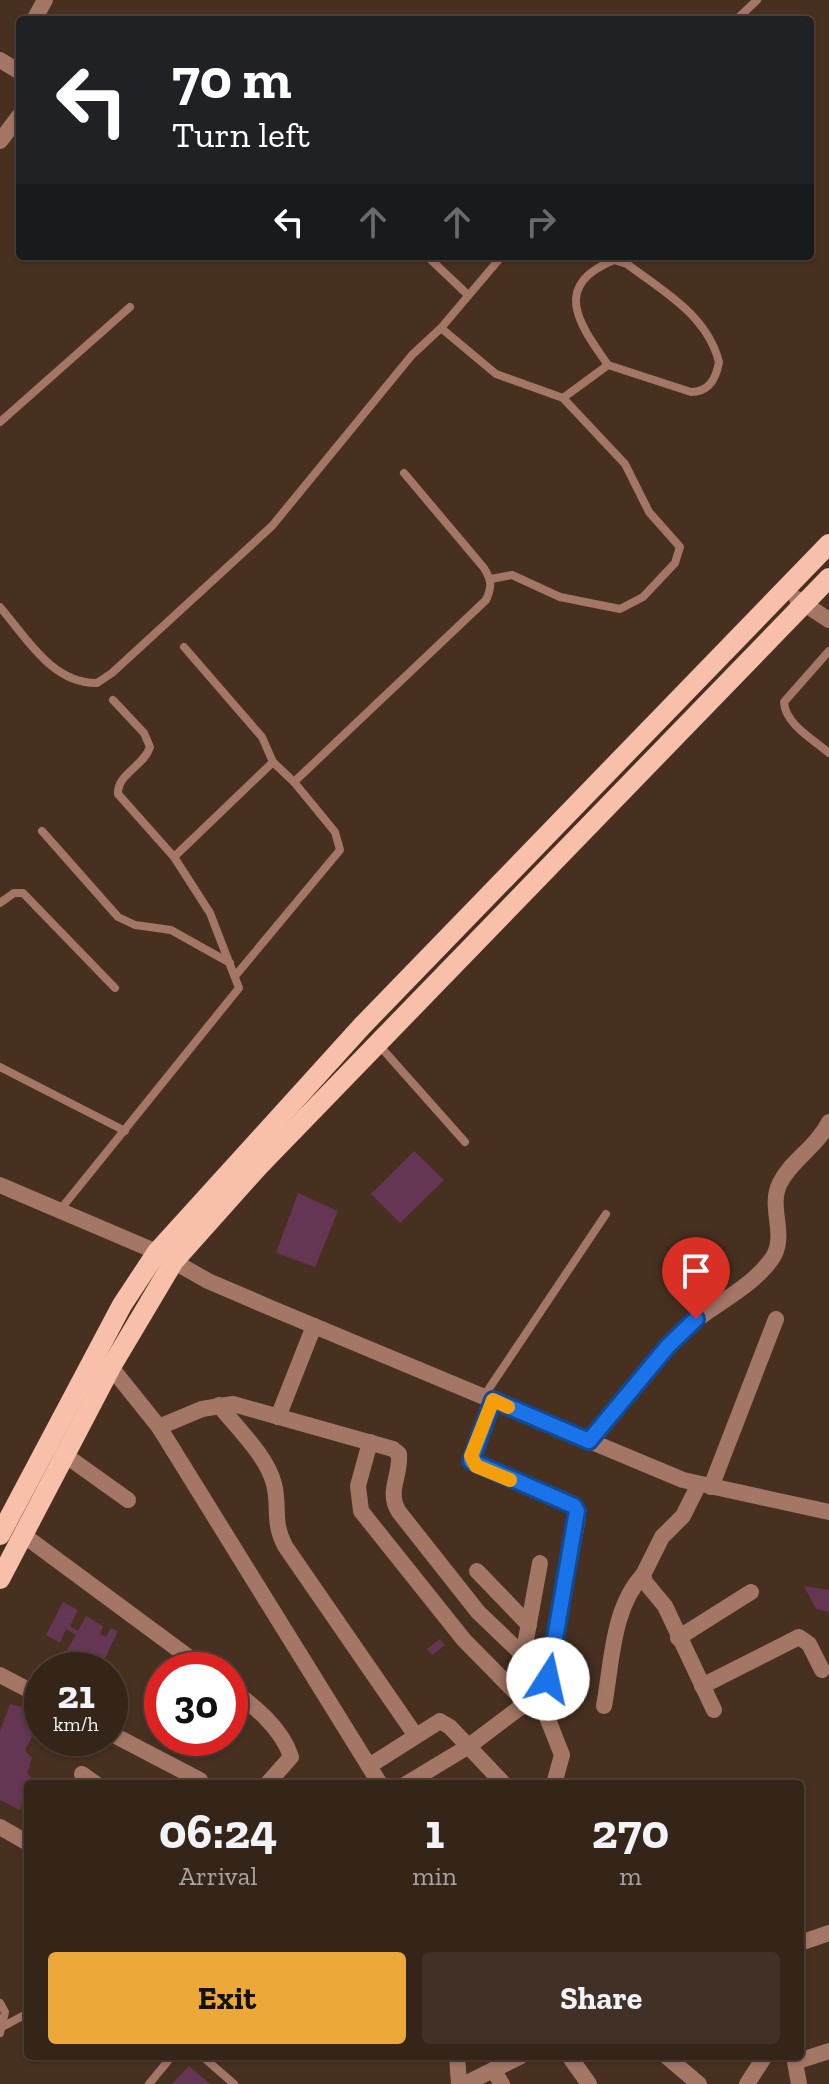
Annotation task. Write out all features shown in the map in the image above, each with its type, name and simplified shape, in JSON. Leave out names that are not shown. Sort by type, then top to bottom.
[{"type":"main road","points":[[0,1579],[22,1534],[97,1351],[122,1305],[362,1026],[829,544]]},
{"type":"main road","points":[[0,1535],[111,1367],[166,1256],[259,1166],[829,578]]},
{"type":"street","points":[[0,141],[16,120]]},
{"type":"street","points":[[783,590],[829,620]]},
{"type":"street","points":[[589,1441],[682,1331],[745,1285],[773,1258],[780,1231],[776,1195],[779,1184],[827,1131]]},
{"type":"street","points":[[0,1185],[166,1256],[208,1281],[589,1441],[705,1485],[829,1512]]},
{"type":"street","points":[[604,1706],[622,1609],[662,1537],[683,1516],[705,1485],[776,1319]]},
{"type":"street","points":[[278,1417],[314,1326]]},
{"type":"street","points":[[97,1351],[159,1427],[378,1780]]},
{"type":"street","points":[[413,1780],[534,1703],[548,1679],[577,1511],[574,1506],[471,1461],[488,1398]]},
{"type":"street","points":[[159,1427],[219,1405],[233,1404],[370,1442],[399,1454],[392,1495],[399,1512],[460,1591],[548,1679]]},
{"type":"street","points":[[219,1405],[269,1472],[275,1492],[276,1529],[285,1546],[416,1736]]},
{"type":"street","points":[[370,1442],[358,1486],[361,1511],[464,1640],[534,1703],[562,1755],[555,1780]]},
{"type":"street","points":[[56,1449],[128,1500]]},
{"type":"street","points":[[22,1534],[182,1652]]},
{"type":"street","points":[[523,1656],[540,1563]]},
{"type":"street","points":[[477,1571],[529,1625]]},
{"type":"street","points":[[643,1575],[665,1606],[714,1710]]},
{"type":"street","points":[[678,1638],[751,1592]]},
{"type":"street","points":[[702,1686],[799,1637],[809,1644],[822,1670]]},
{"type":"street","points":[[0,1675],[24,1688]]},
{"type":"street","points":[[248,1703],[263,1715],[291,1757],[271,1780]]},
{"type":"street","points":[[369,1766],[440,1721],[469,1746],[500,1780]]},
{"type":"street","points":[[128,1743],[197,1780]]},
{"type":"street","points":[[82,1774],[90,1780]]},
{"type":"street","points":[[2,1832],[24,1841]]},
{"type":"street","points":[[804,1942],[829,1933]]},
{"type":"street","points":[[804,2059],[829,2051]]},
{"type":"street","points":[[458,2060],[462,2084],[497,2077],[516,2060]]},
{"type":"street","points":[[572,2060],[589,2084]]},
{"type":"street","points":[[671,2060],[699,2084]]},
{"type":"street","points":[[747,2084],[762,2060]]},
{"type":"street","points":[[799,2084],[795,2062],[801,2060]]},
{"type":"lane","points":[[740,16],[757,0]]},
{"type":"lane","points":[[431,260],[468,295]]},
{"type":"lane","points":[[0,607],[50,666],[67,677],[97,683],[112,673],[272,526],[412,355],[441,328],[499,260]]},
{"type":"lane","points":[[614,260],[627,264],[694,315],[709,332],[719,362],[709,388],[701,392],[608,365],[580,325],[574,303],[587,276],[614,260]]},
{"type":"lane","points":[[0,422],[130,307]]},
{"type":"lane","points":[[441,328],[496,374],[563,398],[625,464],[649,512],[680,547],[681,554],[643,597],[620,609],[560,597],[512,575],[491,579]]},
{"type":"lane","points":[[563,398],[608,365]]},
{"type":"lane","points":[[294,782],[486,600],[492,589],[491,579],[404,473]]},
{"type":"lane","points":[[184,647],[262,737],[273,762],[294,782],[335,832],[340,850],[236,975]]},
{"type":"lane","points":[[829,651],[784,702],[785,711],[792,721],[829,753]]},
{"type":"lane","points":[[59,1212],[235,998],[239,988],[210,913],[174,857],[118,794],[119,783],[147,755],[150,747],[144,733],[113,700]]},
{"type":"lane","points":[[174,857],[273,762]]},
{"type":"lane","points":[[42,831],[118,917],[135,925],[171,930],[231,964]]},
{"type":"lane","points":[[0,903],[14,893],[23,893],[115,988]]},
{"type":"lane","points":[[377,1043],[465,1142]]},
{"type":"lane","points":[[0,1067],[125,1131]]},
{"type":"lane","points":[[488,1398],[606,1214]]},
{"type":"lane","points":[[0,2003],[5,2012],[2,2030]]},
{"type":"lane","points":[[2,2030],[24,2016]]},
{"type":"lane","points":[[149,2084],[169,2060]]},
{"type":"lane","points":[[207,2060],[234,2084]]},
{"type":"building","points":[[414,1151],[444,1180],[400,1223],[371,1194]]},
{"type":"building","points":[[298,1193],[338,1211],[315,1267],[276,1253]]},
{"type":"building","points":[[804,1586],[829,1590],[829,1612],[816,1609]]},
{"type":"building","points":[[63,1602],[78,1610],[70,1626],[78,1631],[86,1616],[103,1626],[100,1634],[106,1637],[111,1628],[118,1631],[108,1652],[70,1652],[67,1650],[76,1635],[66,1629],[60,1643],[46,1635]]},
{"type":"building","points":[[440,1639],[445,1645],[432,1655],[427,1649]]},
{"type":"building","points":[[10,1704],[24,1708],[24,1756],[32,1758],[27,1773],[31,1777],[24,1780],[20,1810],[0,1800],[0,1731]]},
{"type":"building","points":[[189,2066],[210,2084],[172,2084]]},
{"type":"slow traffic","points":[[508,1407],[493,1400],[471,1461],[510,1480]]},
{"type":"route","points":[[548,1679],[577,1511],[574,1506],[476,1466],[471,1461],[493,1400],[589,1441],[668,1346],[696,1319]]}]
